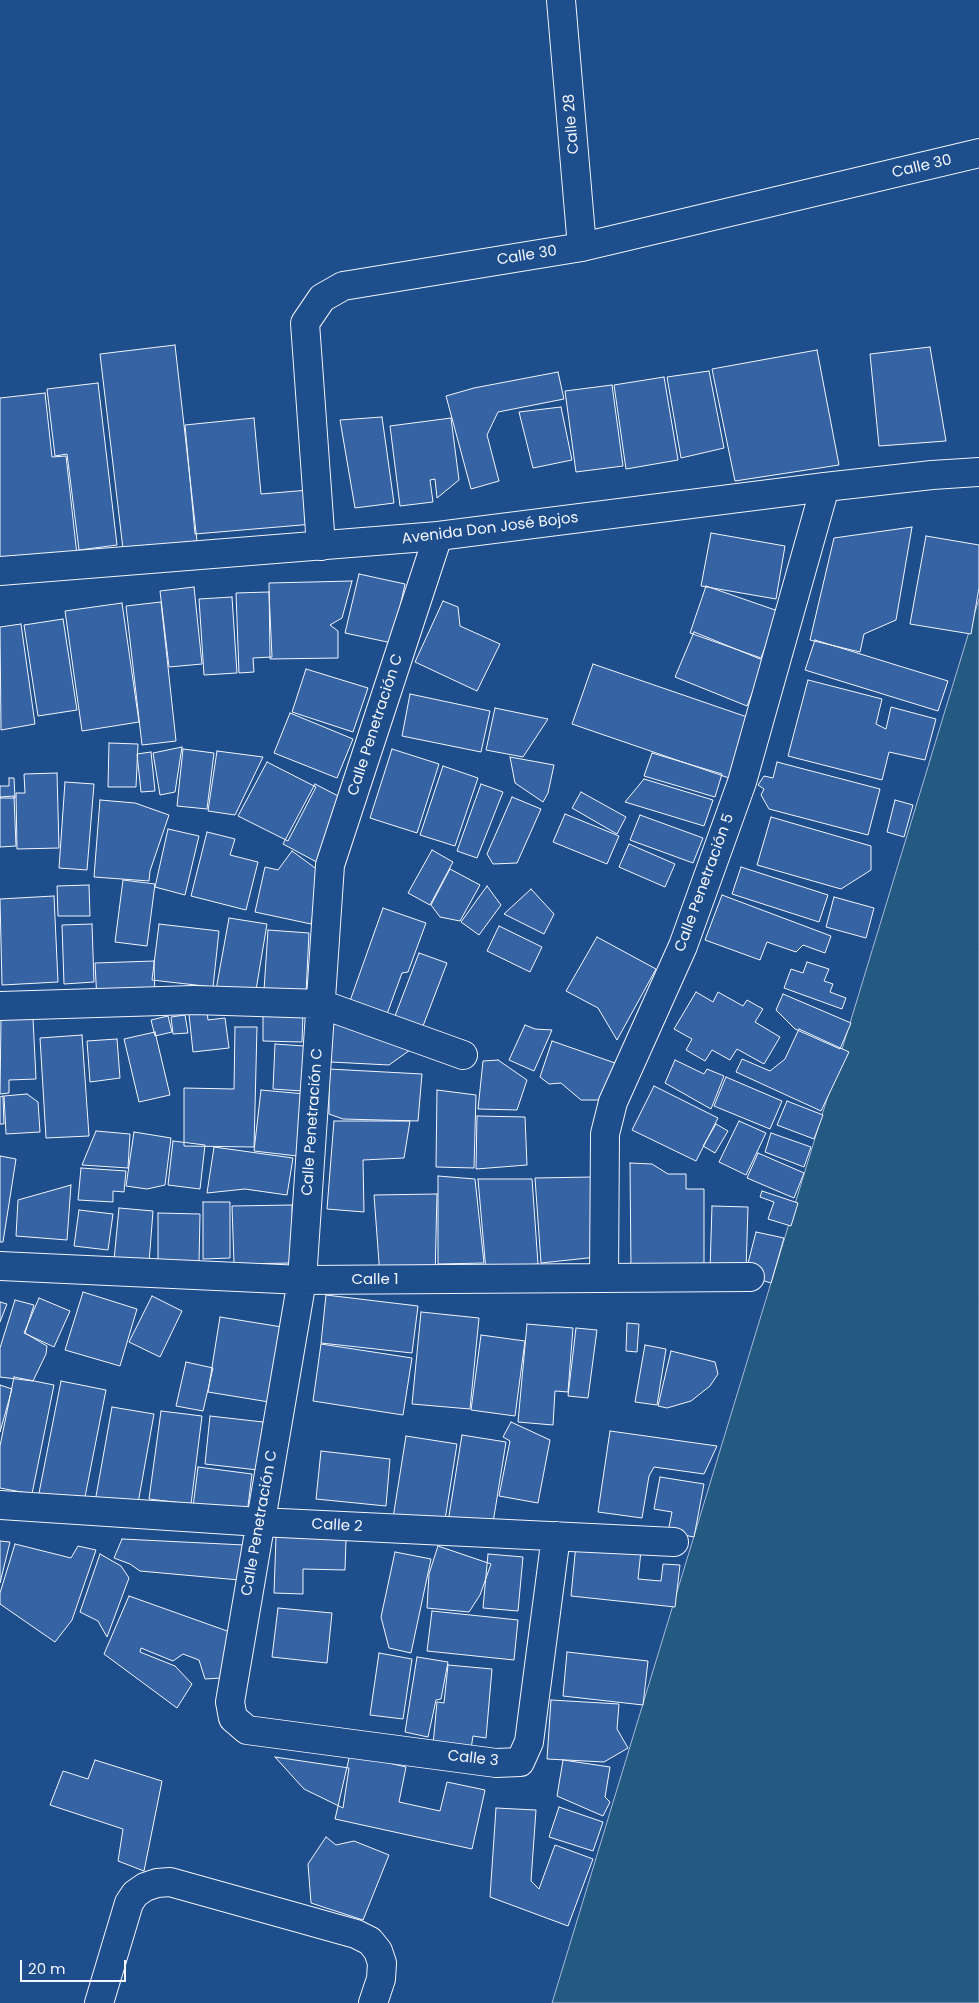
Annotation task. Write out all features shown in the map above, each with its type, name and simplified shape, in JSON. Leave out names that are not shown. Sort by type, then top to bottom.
[{"type":"street","name":"Calle 28","points":[[561,0],[582,247]]},
{"type":"street","name":"Calle 30","points":[[321,546],[305,323],[322,298],[344,286],[582,247],[979,153]]},
{"type":"street","name":"Avenida Don José Bojos","points":[[0,571],[438,536],[825,487],[932,475],[979,472]]},
{"type":"street","name":"Calle Penetración 5","points":[[604,1278],[605,1134],[613,1102],[683,946],[742,782],[825,487]]},
{"type":"street","name":"Calle Penetración C","points":[[232,1718],[230,1702],[302,1280],[330,865],[438,536]]},
{"type":"street","points":[[0,1006],[194,1000],[321,1004],[463,1055]]},
{"type":"street","name":"Calle 1","points":[[0,1266],[302,1280],[750,1277]]},
{"type":"street","name":"Calle 2","points":[[0,1505],[260,1522],[674,1542]]},
{"type":"street","name":"Calle 3","points":[[232,1718],[247,1730],[496,1763],[520,1762],[530,1742],[556,1536]]},
{"type":"street","points":[[99,2003],[130,1903],[135,1894],[145,1887],[157,1883],[170,1882],[356,1934],[370,1940],[378,1951],[382,1963],[381,1979],[373,2003]]},
{"type":"shaded area","points":[[979,599],[979,2003],[552,2003]]},
{"type":"building","points":[[175,345],[197,541],[123,549],[100,354]]},
{"type":"building","points":[[930,347],[946,441],[879,446],[870,354]]},
{"type":"building","points":[[817,350],[839,465],[735,481],[712,369]]},
{"type":"building","points":[[709,371],[724,448],[681,458],[667,377]]},
{"type":"building","points":[[558,372],[564,399],[498,412],[487,435],[499,481],[471,489],[446,396],[474,388]]},
{"type":"building","points":[[664,377],[678,460],[626,469],[614,385]]},
{"type":"building","points":[[98,383],[117,545],[79,550],[67,454],[55,456],[47,389]]},
{"type":"building","points":[[612,385],[623,466],[576,472],[565,391]]},
{"type":"building","points":[[45,393],[52,457],[66,456],[77,555],[0,563],[0,398]]},
{"type":"building","points":[[561,407],[572,460],[533,468],[519,412]]},
{"type":"building","points":[[382,417],[394,503],[355,508],[340,420]]},
{"type":"building","points":[[254,418],[261,494],[309,490],[313,524],[195,534],[185,425]]},
{"type":"building","points":[[451,418],[459,480],[437,498],[435,479],[430,480],[433,502],[400,506],[390,426]]},
{"type":"building","points":[[912,527],[896,620],[864,634],[860,652],[810,640],[834,538]]},
{"type":"building","points":[[711,533],[785,546],[776,599],[701,586]]},
{"type":"building","points":[[926,536],[979,545],[979,588],[971,634],[910,624]]},
{"type":"building","points":[[359,574],[405,584],[392,643],[345,633]]},
{"type":"building","points":[[352,581],[342,618],[330,625],[338,631],[338,658],[270,659],[269,583]]},
{"type":"building","points":[[706,586],[778,611],[761,658],[690,633]]},
{"type":"building","points":[[194,587],[202,664],[169,667],[160,591]]},
{"type":"building","points":[[269,592],[272,657],[253,658],[254,672],[239,673],[236,593]]},
{"type":"building","points":[[232,597],[237,673],[204,675],[199,599]]},
{"type":"building","points":[[443,601],[458,607],[460,626],[500,644],[477,691],[415,662]]},
{"type":"building","points":[[161,602],[176,741],[142,745],[126,606]]},
{"type":"building","points":[[122,603],[139,722],[82,731],[65,611]]},
{"type":"building","points":[[63,619],[77,710],[38,716],[24,625]]},
{"type":"building","points":[[21,624],[35,724],[1,730],[0,627]]},
{"type":"building","points":[[694,632],[765,661],[747,706],[675,677]]},
{"type":"building","points":[[815,640],[948,681],[938,711],[805,670]]},
{"type":"building","points":[[593,664],[750,718],[729,778],[572,724]]},
{"type":"building","points":[[306,669],[368,688],[353,732],[292,712]]},
{"type":"building","points":[[808,680],[882,699],[876,724],[886,729],[891,707],[936,719],[925,760],[889,752],[882,780],[788,756]]},
{"type":"building","points":[[410,694],[490,711],[481,752],[402,736]]},
{"type":"building","points":[[495,708],[548,719],[523,757],[486,750]]},
{"type":"building","points":[[290,713],[353,739],[337,778],[274,753]]},
{"type":"building","points":[[109,743],[138,744],[136,787],[108,787]]},
{"type":"building","points":[[182,747],[175,792],[160,795],[153,753]]},
{"type":"building","points":[[183,749],[214,753],[207,809],[177,806]]},
{"type":"building","points":[[392,749],[439,764],[417,833],[370,818]]},
{"type":"building","points":[[217,751],[263,757],[235,815],[208,811]]},
{"type":"building","points":[[151,752],[155,791],[141,792],[137,754]]},
{"type":"building","points":[[652,753],[722,774],[715,797],[644,776]]},
{"type":"building","points":[[510,757],[554,765],[548,793],[543,802],[515,783]]},
{"type":"building","points":[[267,762],[316,787],[288,841],[238,816]]},
{"type":"building","points":[[777,762],[880,789],[868,835],[769,809],[761,795],[764,789],[758,785],[764,776],[773,778]]},
{"type":"building","points":[[443,766],[478,778],[455,846],[420,835]]},
{"type":"building","points":[[57,773],[59,848],[17,849],[16,793],[25,793],[24,774]]},
{"type":"building","points":[[9,778],[14,778],[15,798],[0,798],[0,786],[9,786]]},
{"type":"building","points":[[644,779],[713,800],[704,826],[625,802]]},
{"type":"building","points":[[65,782],[94,784],[87,870],[59,868]]},
{"type":"building","points":[[315,784],[344,799],[326,867],[283,844]]},
{"type":"building","points":[[481,784],[503,792],[477,858],[457,851]]},
{"type":"building","points":[[581,792],[626,817],[617,834],[572,808]]},
{"type":"building","points":[[14,796],[16,846],[0,847],[0,797]]},
{"type":"building","points":[[512,797],[541,809],[517,863],[493,864],[487,854]]},
{"type":"building","points":[[100,800],[135,803],[169,815],[150,871],[149,881],[94,877]]},
{"type":"building","points":[[895,800],[913,805],[904,837],[887,832]]},
{"type":"building","points":[[565,814],[619,836],[607,864],[553,842]]},
{"type":"building","points":[[640,815],[703,838],[693,863],[630,840]]},
{"type":"building","points":[[771,817],[871,846],[871,870],[841,889],[757,865]]},
{"type":"building","points":[[168,829],[199,836],[185,895],[155,887]]},
{"type":"building","points":[[207,832],[235,839],[230,855],[258,862],[246,910],[191,896]]},
{"type":"building","points":[[629,844],[675,864],[665,887],[619,867]]},
{"type":"building","points":[[432,850],[453,862],[430,905],[408,893]]},
{"type":"building","points":[[292,851],[322,873],[311,924],[255,912],[265,867],[278,870]]},
{"type":"building","points":[[741,867],[828,895],[819,922],[732,894]]},
{"type":"building","points":[[450,869],[480,885],[460,921],[440,917],[431,905]]},
{"type":"building","points":[[123,880],[155,884],[147,946],[115,942]]},
{"type":"building","points":[[89,885],[90,916],[58,916],[57,886]]},
{"type":"building","points":[[487,886],[501,905],[479,935],[461,922]]},
{"type":"building","points":[[531,889],[554,914],[544,934],[504,914]]},
{"type":"building","points":[[722,895],[831,936],[825,953],[803,945],[796,952],[767,942],[760,960],[705,940]]},
{"type":"building","points":[[54,896],[58,982],[2,985],[0,899]]},
{"type":"building","points":[[834,897],[874,908],[866,938],[826,927]]},
{"type":"building","points":[[383,908],[426,923],[408,972],[402,973],[387,1014],[350,1001]]},
{"type":"building","points":[[229,918],[267,924],[255,996],[216,990]]},
{"type":"building","points":[[92,924],[94,982],[64,984],[62,925]]},
{"type":"building","points":[[159,924],[219,931],[213,987],[152,980]]},
{"type":"building","points":[[499,926],[542,947],[530,972],[487,951]]},
{"type":"building","points":[[268,930],[309,933],[306,993],[264,990]]},
{"type":"building","points":[[597,937],[656,969],[617,1040],[598,1008],[566,991]]},
{"type":"building","points":[[419,953],[447,963],[423,1026],[395,1016]]},
{"type":"building","points":[[154,961],[155,1000],[97,1001],[95,963]]},
{"type":"building","points":[[807,962],[829,969],[824,981],[833,984],[830,992],[846,998],[842,1009],[784,988],[791,969],[803,973]]},
{"type":"building","points":[[696,992],[713,1002],[718,992],[743,1006],[747,1000],[763,1009],[755,1022],[780,1037],[764,1064],[737,1049],[730,1060],[712,1050],[705,1061],[686,1050],[692,1039],[674,1029]]},
{"type":"building","points":[[783,994],[851,1023],[840,1049],[795,1029],[776,1010]]},
{"type":"building","points":[[206,1003],[208,1020],[225,1018],[229,1048],[193,1052],[188,1005]]},
{"type":"building","points":[[263,1011],[303,1012],[302,1042],[263,1041]]},
{"type":"building","points":[[185,1015],[188,1033],[173,1034],[171,1017]]},
{"type":"building","points":[[168,1016],[172,1032],[155,1036],[151,1020]]},
{"type":"building","points":[[33,1018],[36,1079],[9,1080],[9,1093],[0,1094],[1,1019]]},
{"type":"building","points":[[333,1019],[410,1050],[389,1065],[331,1062]]},
{"type":"building","points":[[525,1025],[535,1029],[552,1030],[534,1071],[509,1060]]},
{"type":"building","points":[[235,1027],[257,1027],[254,1147],[184,1146],[184,1088],[234,1089]]},
{"type":"building","points":[[799,1029],[849,1052],[821,1111],[736,1072],[742,1059],[770,1071],[785,1059]]},
{"type":"building","points":[[155,1032],[170,1095],[139,1102],[124,1039]]},
{"type":"building","points":[[82,1035],[89,1136],[46,1138],[40,1038]]},
{"type":"building","points":[[117,1039],[120,1078],[90,1082],[87,1041]]},
{"type":"building","points":[[552,1041],[615,1063],[602,1100],[581,1100],[561,1083],[549,1084],[540,1077]]},
{"type":"building","points":[[275,1044],[304,1046],[302,1091],[273,1089]]},
{"type":"building","points":[[498,1060],[527,1080],[517,1110],[478,1109],[483,1061]]},
{"type":"building","points":[[675,1060],[704,1074],[707,1069],[724,1076],[711,1109],[665,1083]]},
{"type":"building","points":[[329,1069],[422,1074],[418,1121],[343,1119],[329,1114]]},
{"type":"building","points":[[726,1077],[782,1101],[770,1129],[714,1106]]},
{"type":"building","points":[[654,1086],[718,1118],[696,1161],[632,1130]]},
{"type":"building","points":[[261,1090],[305,1094],[297,1156],[254,1151]]},
{"type":"building","points":[[437,1090],[476,1095],[474,1168],[436,1167]]},
{"type":"building","points":[[27,1094],[38,1102],[40,1132],[6,1134],[4,1096]]},
{"type":"building","points":[[3,1096],[4,1124],[0,1124],[0,1097]]},
{"type":"building","points":[[787,1101],[823,1115],[814,1139],[777,1125]]},
{"type":"building","points":[[477,1116],[525,1117],[527,1165],[476,1169]]},
{"type":"building","points":[[334,1121],[410,1121],[404,1158],[363,1160],[364,1212],[327,1209]]},
{"type":"building","points":[[739,1121],[766,1133],[746,1175],[719,1162]]},
{"type":"building","points":[[716,1124],[728,1131],[715,1153],[703,1146]]},
{"type":"building","points":[[96,1131],[130,1134],[128,1168],[82,1165]]},
{"type":"building","points":[[134,1132],[171,1138],[165,1185],[147,1189],[126,1186]]},
{"type":"building","points":[[771,1133],[811,1147],[804,1167],[765,1152]]},
{"type":"building","points":[[173,1141],[205,1145],[200,1189],[168,1185]]},
{"type":"building","points":[[214,1147],[293,1158],[287,1195],[245,1189],[207,1193]]},
{"type":"building","points":[[758,1153],[804,1173],[794,1198],[747,1178]]},
{"type":"building","points":[[0,1156],[16,1159],[3,1242],[0,1242]]},
{"type":"building","points":[[630,1163],[652,1164],[668,1174],[686,1174],[686,1189],[704,1189],[704,1271],[631,1271]]},
{"type":"building","points":[[81,1168],[126,1171],[124,1192],[113,1191],[113,1202],[78,1200]]},
{"type":"building","points":[[438,1176],[475,1179],[484,1263],[438,1264]]},
{"type":"building","points":[[593,1177],[597,1257],[541,1263],[535,1178]]},
{"type":"building","points":[[478,1179],[532,1179],[538,1264],[486,1271]]},
{"type":"building","points":[[71,1185],[67,1240],[16,1236],[18,1200]]},
{"type":"building","points":[[762,1191],[798,1203],[791,1226],[768,1219],[774,1202],[760,1197]]},
{"type":"building","points":[[437,1194],[435,1278],[380,1276],[374,1195]]},
{"type":"building","points":[[203,1202],[230,1202],[230,1258],[203,1259]]},
{"type":"building","points":[[292,1205],[293,1263],[234,1264],[232,1206]]},
{"type":"building","points":[[712,1206],[748,1207],[746,1271],[710,1271]]},
{"type":"building","points":[[119,1208],[153,1211],[149,1263],[114,1260]]},
{"type":"building","points":[[79,1210],[113,1214],[108,1250],[74,1246]]},
{"type":"building","points":[[158,1213],[200,1214],[199,1263],[158,1263]]},
{"type":"building","points":[[756,1232],[784,1238],[771,1283],[745,1275]]},
{"type":"building","points":[[83,1292],[137,1309],[120,1366],[65,1350]]},
{"type":"building","points":[[326,1295],[418,1306],[412,1353],[321,1343]]},
{"type":"building","points":[[152,1296],[182,1311],[160,1357],[129,1342]]},
{"type":"building","points":[[39,1298],[70,1311],[54,1347],[24,1333]]},
{"type":"building","points":[[15,1300],[34,1305],[25,1333],[47,1346],[46,1354],[33,1381],[0,1377],[0,1348]]},
{"type":"building","points":[[0,1302],[7,1304],[0,1322]]},
{"type":"building","points":[[421,1312],[479,1318],[470,1409],[412,1404]]},
{"type":"building","points":[[220,1317],[282,1327],[269,1402],[208,1392]]},
{"type":"building","points":[[627,1323],[639,1324],[637,1352],[626,1351]]},
{"type":"building","points":[[527,1324],[573,1328],[568,1392],[555,1391],[553,1425],[518,1422]]},
{"type":"building","points":[[576,1328],[597,1330],[588,1398],[568,1396]]},
{"type":"building","points":[[481,1335],[525,1341],[515,1416],[471,1410]]},
{"type":"building","points":[[321,1344],[412,1358],[403,1415],[313,1401]]},
{"type":"building","points":[[645,1345],[666,1349],[657,1405],[635,1402]]},
{"type":"building","points":[[671,1351],[715,1362],[718,1374],[710,1386],[691,1401],[667,1408],[658,1406]]},
{"type":"building","points":[[186,1362],[213,1368],[203,1411],[176,1406]]},
{"type":"building","points":[[14,1377],[54,1385],[32,1494],[0,1488],[0,1446]]},
{"type":"building","points":[[61,1381],[106,1390],[84,1502],[39,1493]]},
{"type":"building","points":[[0,1385],[12,1389],[0,1432]]},
{"type":"building","points":[[112,1407],[154,1414],[137,1509],[95,1502]]},
{"type":"building","points":[[161,1411],[202,1416],[191,1504],[149,1499]]},
{"type":"building","points":[[210,1416],[263,1422],[258,1470],[205,1464]]},
{"type":"building","points":[[511,1422],[550,1440],[538,1503],[499,1496],[510,1441],[503,1437]]},
{"type":"building","points":[[610,1431],[717,1446],[704,1474],[654,1467],[649,1476],[642,1518],[598,1512]]},
{"type":"building","points":[[462,1435],[506,1442],[492,1529],[448,1522]]},
{"type":"building","points":[[406,1436],[457,1444],[444,1526],[393,1518]]},
{"type":"building","points":[[321,1451],[390,1459],[386,1506],[316,1499]]},
{"type":"building","points":[[198,1467],[252,1474],[247,1514],[193,1507]]},
{"type":"building","points":[[660,1477],[704,1484],[694,1537],[668,1532],[672,1512],[654,1509]]},
{"type":"building","points":[[276,1537],[346,1539],[345,1570],[303,1569],[303,1594],[274,1593]]},
{"type":"building","points":[[122,1539],[244,1545],[239,1580],[140,1571],[130,1564],[114,1558]]},
{"type":"building","points":[[0,1541],[10,1542],[0,1583]]},
{"type":"building","points":[[15,1544],[71,1558],[78,1546],[96,1550],[72,1620],[55,1642],[0,1604],[0,1593]]},
{"type":"building","points":[[576,1544],[641,1551],[638,1579],[661,1581],[663,1564],[680,1565],[675,1607],[571,1596]]},
{"type":"building","points":[[438,1546],[491,1564],[480,1595],[469,1612],[427,1608],[429,1574]]},
{"type":"building","points":[[395,1552],[431,1559],[411,1653],[389,1648],[381,1617]]},
{"type":"building","points":[[100,1554],[121,1566],[129,1578],[107,1637],[98,1621],[80,1612]]},
{"type":"building","points":[[488,1554],[523,1557],[518,1611],[483,1608]]},
{"type":"building","points":[[129,1596],[230,1632],[221,1678],[205,1679],[199,1660],[183,1654],[173,1661],[141,1648],[140,1652],[175,1666],[192,1684],[177,1708],[104,1654]]},
{"type":"building","points":[[278,1608],[332,1613],[327,1663],[272,1657]]},
{"type":"building","points":[[432,1611],[518,1620],[514,1660],[427,1651]]},
{"type":"building","points":[[567,1652],[648,1661],[643,1705],[563,1696]]},
{"type":"building","points":[[379,1653],[412,1659],[403,1719],[370,1715]]},
{"type":"building","points":[[417,1657],[448,1662],[441,1699],[436,1700],[428,1737],[405,1732]]},
{"type":"building","points":[[448,1665],[492,1669],[486,1738],[473,1736],[471,1749],[433,1745],[437,1702],[444,1703]]},
{"type":"building","points":[[551,1700],[619,1704],[617,1729],[628,1748],[604,1762],[547,1759]]},
{"type":"building","points":[[350,1754],[406,1767],[399,1802],[440,1811],[447,1782],[485,1790],[472,1849],[335,1819]]},
{"type":"building","points":[[275,1757],[349,1768],[343,1808],[304,1789]]},
{"type":"building","points":[[95,1760],[162,1781],[144,1871],[118,1861],[123,1829],[50,1805],[63,1771],[88,1779]]},
{"type":"building","points":[[563,1760],[610,1767],[605,1797],[610,1802],[603,1816],[557,1796]]},
{"type":"building","points":[[559,1807],[603,1822],[593,1851],[549,1837]]},
{"type":"building","points":[[496,1808],[536,1810],[531,1881],[539,1889],[555,1845],[593,1859],[568,1926],[490,1897]]},
{"type":"building","points":[[326,1837],[336,1845],[354,1841],[389,1855],[363,1920],[311,1903],[308,1864]]}]
